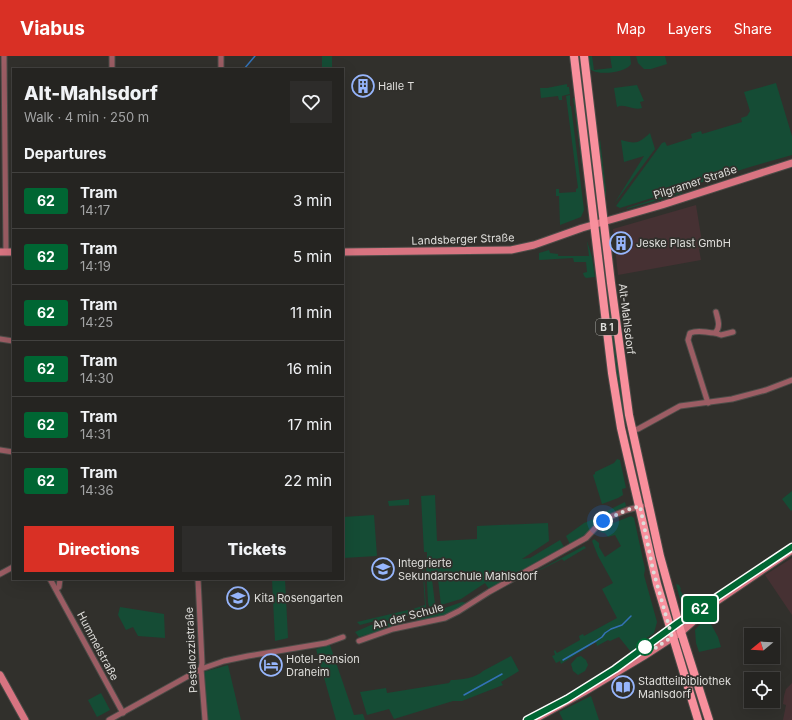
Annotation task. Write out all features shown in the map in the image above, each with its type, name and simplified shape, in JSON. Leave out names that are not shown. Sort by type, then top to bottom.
[{"type":"main road","name":"Alt-Mahlsdorf","points":[[574,56],[612,373],[620,420],[653,570],[698,720]]},
{"type":"main road","name":"Alt-Mahlsdorf","points":[[584,56],[627,400],[660,556],[681,632],[709,720]]},
{"type":"street","points":[[4,56],[6,252]]},
{"type":"street","points":[[112,56],[112,68]]},
{"type":"street","points":[[221,56],[221,68]]},
{"type":"street","name":"Pilgramer Straße","points":[[604,222],[792,163]]},
{"type":"street","name":"Landsberger Straße","points":[[344,252],[511,250],[534,245],[604,222]]},
{"type":"street","points":[[715,333],[719,329],[716,312]]},
{"type":"street","points":[[708,403],[688,340],[690,333],[700,330],[721,335],[733,332]]},
{"type":"street","points":[[0,339],[12,341]]},
{"type":"street","points":[[633,430],[638,429],[680,406],[732,399],[766,390],[792,380]]},
{"type":"street","points":[[0,450],[12,452]]},
{"type":"street","name":"An der Schule","points":[[359,641],[393,629],[452,615],[489,592],[586,538],[600,523],[607,518],[649,504]]},
{"type":"street","points":[[533,720],[625,668],[681,632],[714,603],[792,550]]},
{"type":"street","points":[[0,574],[12,568]]},
{"type":"street","name":"Hummelstraße","points":[[51,580],[122,713]]},
{"type":"street","points":[[56,589],[59,587],[60,580]]},
{"type":"street","name":"Pestalozzistraße","points":[[198,580],[202,663],[200,669],[205,720]]},
{"type":"street","points":[[109,720],[200,669],[224,661],[326,643],[343,637]]},
{"type":"street","points":[[0,676],[25,720]]},
{"type":"shaded area","points":[[696,205],[703,248],[699,249],[701,260],[618,275],[613,229]]},
{"type":"shaded area","points":[[792,558],[792,615],[765,575]]},
{"type":"shaded area","points":[[792,683],[792,720],[783,720],[786,705],[783,704],[784,696],[786,689]]},
{"type":"green space","points":[[322,56],[332,56],[332,68],[322,68]]},
{"type":"green space","points":[[587,56],[592,56],[594,70],[612,68],[610,56],[630,56],[631,64],[623,70],[605,73],[599,72],[590,69]]},
{"type":"green space","points":[[636,56],[665,56],[667,64],[651,69],[644,69],[638,63]]},
{"type":"green space","points":[[776,83],[792,136],[792,155],[620,208],[616,206],[662,143],[665,142],[667,146],[692,138],[691,134],[701,131],[702,134],[742,122],[741,118],[747,116],[750,111],[744,92]]},
{"type":"green space","points":[[567,84],[570,94],[562,96],[562,100],[559,100],[558,96],[541,98],[540,88]]},
{"type":"green space","points":[[637,85],[644,101],[640,102],[642,108],[635,109],[623,106],[617,107],[614,88]]},
{"type":"green space","points":[[570,95],[570,106],[584,210],[581,217],[560,225],[559,196],[556,196],[556,189],[559,189],[559,193],[576,192],[576,189],[578,188],[566,96]]},
{"type":"green space","points":[[586,96],[600,205],[598,206],[581,97]]},
{"type":"green space","points":[[573,98],[576,98],[582,148],[582,166]]},
{"type":"green space","points":[[650,133],[655,149],[614,204],[644,156],[624,162],[621,140],[637,142]]},
{"type":"green space","points":[[600,139],[606,197],[604,197],[599,152]]},
{"type":"green space","points":[[683,190],[682,193],[627,209],[627,208]]},
{"type":"green space","points":[[587,241],[592,257],[595,277],[586,278],[583,273],[587,272],[586,262],[574,262],[573,258],[539,260],[539,253],[549,250],[550,253],[558,254],[558,256],[589,256]]},
{"type":"green space","points":[[607,288],[613,318],[629,430],[622,413],[617,387],[605,289]]},
{"type":"green space","points":[[617,459],[620,460],[626,488],[622,489],[623,495],[602,504],[593,475],[595,472],[614,463]]},
{"type":"green space","points":[[792,491],[792,510],[791,511],[782,499]]},
{"type":"green space","points":[[435,495],[437,541],[477,539],[477,526],[548,523],[549,541],[522,559],[530,558],[560,540],[564,547],[489,589],[485,583],[461,599],[441,605],[437,571],[431,571],[435,604],[439,608],[430,610],[428,602],[426,563],[427,552],[424,552],[421,496]]},
{"type":"green space","points":[[409,499],[409,505],[389,506],[388,501]]},
{"type":"green space","points":[[625,502],[626,506],[601,518],[597,516]]},
{"type":"green space","points":[[374,515],[377,556],[344,558],[344,517]]},
{"type":"green space","points":[[631,516],[634,518],[645,569],[644,575],[657,622],[654,633],[639,643],[638,647],[631,652],[619,637],[610,641],[608,640],[597,646],[596,642],[561,664],[560,661],[556,663],[552,656],[555,655],[555,650],[557,653],[580,640],[579,636],[583,634],[584,636],[617,618],[602,589],[613,583],[598,556],[592,541],[594,539],[599,543],[599,547],[605,557],[621,546],[615,535],[608,537],[605,533],[600,532],[606,526]]},
{"type":"green space","points":[[594,519],[596,523],[586,535],[570,544],[566,536],[584,523]]},
{"type":"green space","points":[[584,546],[586,548],[564,561],[562,559],[522,579]]},
{"type":"green space","points":[[422,559],[426,607],[428,611],[414,616],[413,609],[425,605]]},
{"type":"green space","points":[[272,580],[285,580],[288,638],[275,641]]},
{"type":"green space","points":[[676,584],[679,585],[681,589],[680,590],[685,598],[683,600],[686,605],[690,603],[692,607],[686,611],[683,610]]},
{"type":"green space","points":[[462,602],[467,603],[445,616],[418,621],[416,618]]},
{"type":"green space","points":[[120,607],[164,614],[165,638],[138,636],[133,627],[126,630],[118,615]]},
{"type":"green space","points":[[408,610],[409,615],[402,618],[402,620],[375,621],[360,625],[357,622]]},
{"type":"green space","points":[[706,615],[718,637],[721,647],[699,652],[696,643],[695,630]]},
{"type":"green space","points":[[402,622],[403,624],[359,637],[355,632],[371,625]]},
{"type":"green space","points":[[330,645],[354,715],[363,714],[365,720],[336,720],[316,649]]},
{"type":"green space","points":[[511,656],[519,671],[501,682],[503,685],[462,701],[453,701],[394,719],[389,709],[367,715],[360,692],[386,688],[387,693],[449,683],[451,680],[472,677]]},
{"type":"green space","points":[[581,656],[586,660],[588,665],[585,671],[578,675],[573,671],[571,664],[577,657]]},
{"type":"green space","points":[[228,665],[241,720],[208,720],[203,672]]},
{"type":"green space","points":[[101,693],[110,710],[97,717],[88,700]]},
{"type":"green space","points":[[591,696],[599,720],[563,720],[559,712]]},
{"type":"waterway","points":[[245,68],[255,56]]},
{"type":"waterway","points":[[563,660],[596,641],[611,629],[622,625],[631,616]]},
{"type":"waterway","points":[[464,695],[502,674]]},
{"type":"tram line","points":[[527,720],[567,699],[615,669],[678,623],[792,547]]},
{"type":"tram line","name":"62","points":[[527,720],[567,699],[615,669],[678,623],[792,547]]},
{"type":"place","name":"Halle T","points":[[363,86]]},
{"type":"place","name":"Jeske Plast GmbH","points":[[621,243]]},
{"type":"place","name":"Integrierte Sekundarschule Mahlsdorf","points":[[383,569]]},
{"type":"place","name":"Kita Rosengarten","points":[[238,598]]},
{"type":"place","name":"Hotel-Pension Draheim","points":[[271,665]]},
{"type":"place","name":"Stadtteilbibliothek Mahlsdorf","points":[[623,687]]},
{"type":"route","points":[[603,521],[607,518],[640,506],[653,570],[672,637],[651,651],[645,647]]}]
